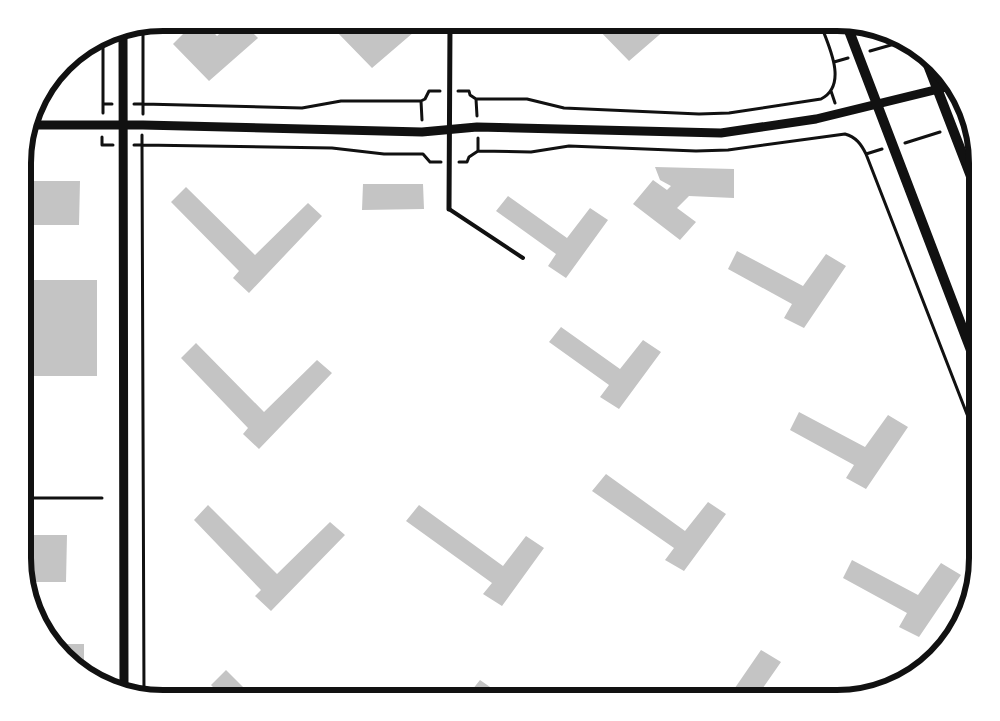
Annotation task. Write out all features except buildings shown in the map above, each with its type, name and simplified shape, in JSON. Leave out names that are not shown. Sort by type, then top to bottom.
[{"type":"main road","points":[[850,32],[968,342]]},
{"type":"main road","points":[[930,70],[968,169]]},
{"type":"street","points":[[449,209],[450,32]]},
{"type":"street","points":[[123,38],[124,684]]},
{"type":"street","points":[[37,125],[124,124],[450,131],[477,127],[721,133],[816,119],[945,88]]},
{"type":"lane","points":[[449,209],[523,258]]},
{"type":"path","points":[[469,91],[470,95],[476,100],[527,100],[564,108],[699,114],[729,114],[821,100],[828,96],[831,91],[836,74],[834,62],[823,32]]},
{"type":"path","points":[[143,33],[143,104],[302,108],[341,101],[421,101],[425,99],[429,91]]},
{"type":"path","points":[[103,46],[103,104]]},
{"type":"path","points":[[866,154],[952,128]]},
{"type":"path","points":[[467,162],[468,157],[478,151],[531,152],[569,146],[696,151],[728,150],[845,134],[857,140],[866,154],[968,417]]},
{"type":"path","points":[[144,688],[142,145],[332,148],[384,154],[423,154],[430,162]]},
{"type":"path","points":[[32,498],[102,498]]}]
